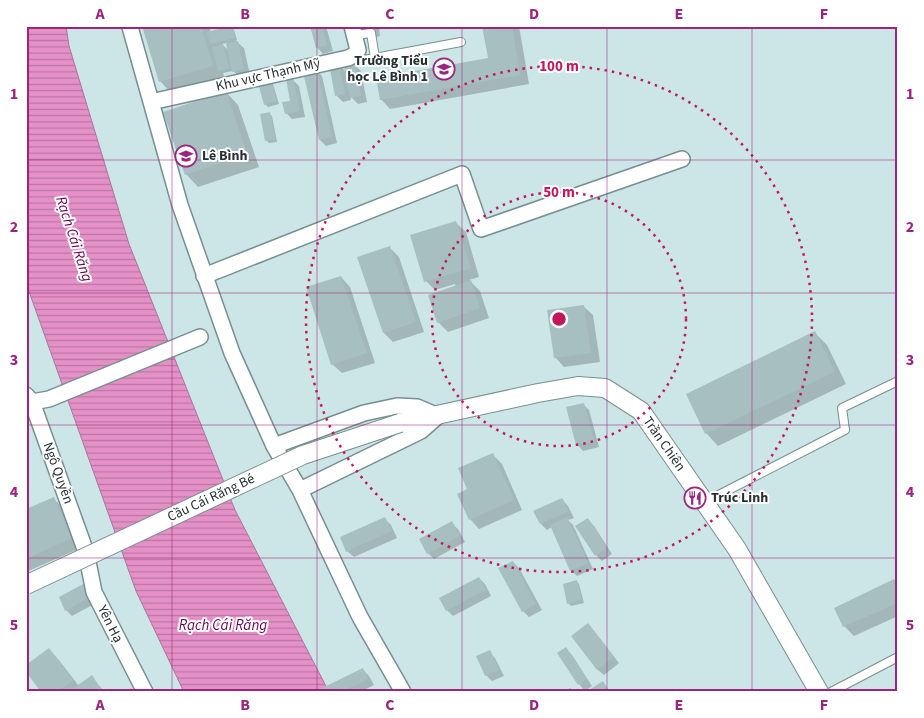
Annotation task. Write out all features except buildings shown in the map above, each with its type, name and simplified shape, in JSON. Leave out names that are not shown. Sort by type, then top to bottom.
[{"type":"street","points":[[130,27],[180,205],[232,354],[274,446],[300,490],[360,617],[403,692]]},
{"type":"street","points":[[353,31],[358,50],[356,54]]},
{"type":"street","name":"Khu vực Thạnh Mỹ","points":[[151,102],[348,58],[356,54]]},
{"type":"street","points":[[204,276],[462,174],[481,229],[682,160]]},
{"type":"street","points":[[29,398],[49,399],[200,336]]},
{"type":"street","name":"Trần Chiên","points":[[400,423],[578,386],[606,388],[641,411],[737,549],[819,692]]},
{"type":"street","name":"Ngô Quyền","points":[[29,398],[86,552]]},
{"type":"street","points":[[274,446],[364,413],[397,406],[417,407],[438,416],[421,431],[300,490]]},
{"type":"street","name":"Cầu Cái Răng Bé","points":[[26,585],[303,455],[400,423]]},
{"type":"street","name":"Yên Hạ","points":[[86,552],[94,592],[145,692]]},
{"type":"lane","points":[[353,31],[371,33],[375,58]]},
{"type":"lane","points":[[356,54],[364,60],[461,42]]},
{"type":"lane","points":[[704,502],[845,430],[842,408],[898,381]]},
{"type":"lane","points":[[831,692],[898,657]]},
{"type":"water","name":"Rạch Cái Răng","points":[[26,26],[66,26],[69,46],[129,244],[235,510],[329,692],[184,692],[136,591],[26,283]]},
{"type":"place","name":"Trường Tiểu học Lê Bình 1","points":[[444,69]]},
{"type":"place","name":"Lê Bình","points":[[186,156]]},
{"type":"place","name":"Trúc Linh","points":[[695,498]]}]
